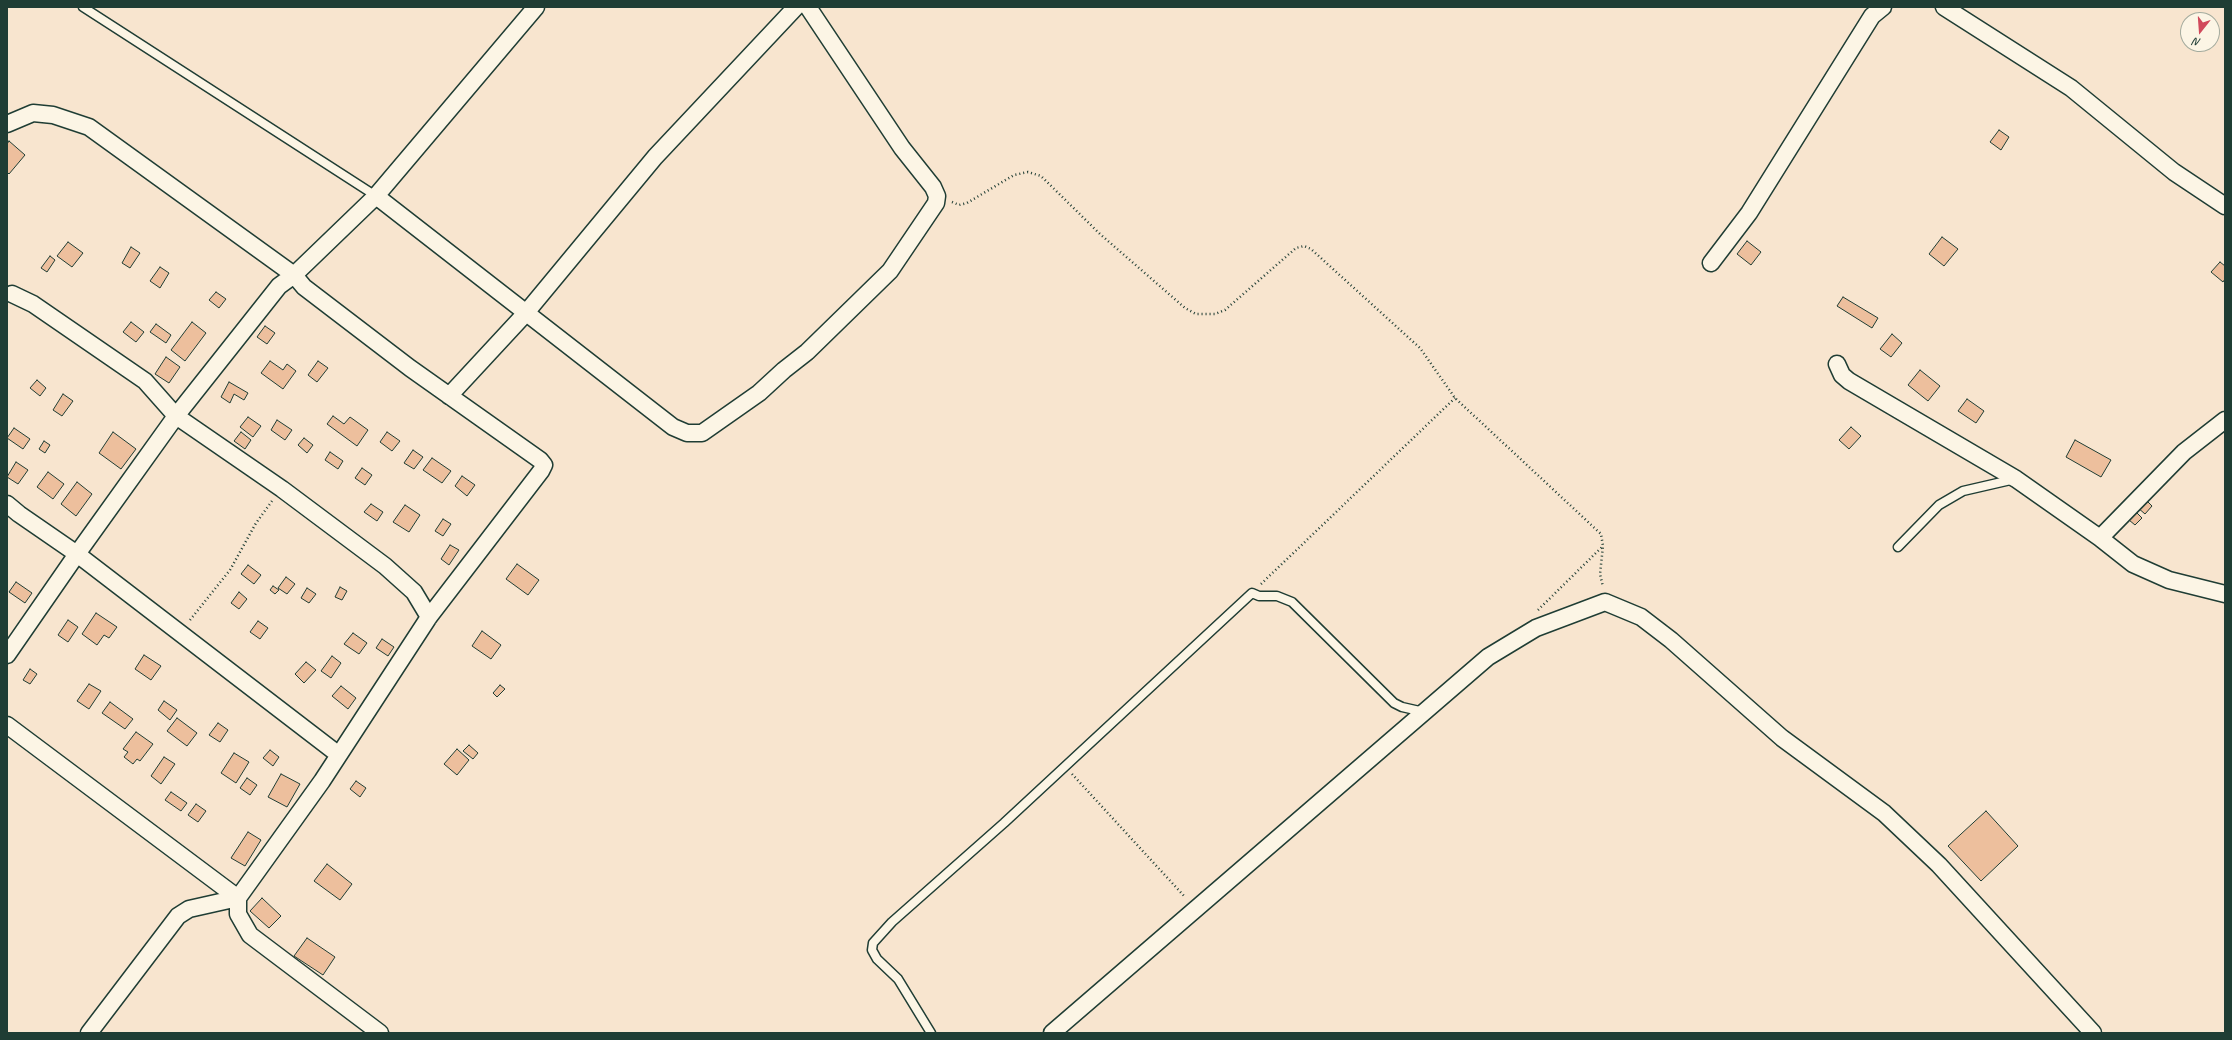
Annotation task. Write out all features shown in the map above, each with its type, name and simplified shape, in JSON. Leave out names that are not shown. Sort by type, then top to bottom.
[{"type":"street","points":[[7,655],[176,416],[279,286],[294,275],[376,196],[536,7]]},
{"type":"street","points":[[449,396],[525,314],[656,157],[796,7]]},
{"type":"street","points":[[376,196],[525,314],[673,427],[687,433],[702,433],[759,393],[784,370],[807,352],[890,271],[936,203],[937,196],[933,187],[902,148],[808,7]]},
{"type":"street","points":[[1711,263],[1749,213],[1872,16],[1883,7]]},
{"type":"street","points":[[1944,7],[2071,88],[2174,172],[2225,206]]},
{"type":"street","points":[[7,124],[33,113],[53,115],[89,127],[294,275],[304,287],[449,396],[540,460],[544,465],[532,484],[429,617],[339,755],[238,898],[238,914],[250,935],[380,1033]]},
{"type":"street","points":[[12,294],[33,304],[145,381],[176,416],[282,489],[385,566],[414,592],[429,617]]},
{"type":"street","points":[[1837,364],[1842,375],[1849,381],[2016,479],[2100,538],[2133,564],[2168,580],[2225,594]]},
{"type":"street","points":[[2100,538],[2184,452],[2225,420]]},
{"type":"street","points":[[7,504],[77,554],[339,755]]},
{"type":"street","points":[[1052,1033],[1488,657],[1536,628],[1605,602],[1641,616],[1671,640],[1782,738],[1884,813],[1939,864],[2093,1033]]},
{"type":"street","points":[[7,725],[196,865],[238,898]]},
{"type":"street","points":[[89,1033],[178,916],[188,909],[238,898]]},
{"type":"lane","points":[[83,7],[376,196]]},
{"type":"lane","points":[[1898,547],[1939,505],[1963,491],[2016,479]]},
{"type":"lane","points":[[930,1033],[898,979],[876,959],[872,950],[873,942],[892,922],[1066,767],[1252,593],[1259,596],[1277,596],[1292,602],[1394,703],[1402,707],[1420,710],[1424,713]]},
{"type":"path","points":[[937,196],[959,205],[967,203],[1014,176],[1028,172],[1041,176],[1100,234],[1185,308],[1196,314],[1215,314],[1225,310],[1296,248],[1304,246],[1311,249],[1420,348],[1455,398],[1601,534],[1603,546],[1600,574],[1605,602]]},
{"type":"path","points":[[1252,593],[1455,398]]},
{"type":"path","points":[[180,633],[230,570],[256,523],[282,489]]},
{"type":"path","points":[[1534,613],[1603,546]]},
{"type":"path","points":[[1066,767],[1197,909]]},
{"type":"building","points":[[1999,130],[2009,137],[2001,150],[1990,142]]},
{"type":"building","points":[[9,141],[25,155],[9,174],[7,172],[7,144]]},
{"type":"building","points":[[1942,237],[1958,249],[1944,266],[1929,254]]},
{"type":"building","points":[[1747,241],[1761,252],[1751,265],[1737,254]]},
{"type":"building","points":[[68,242],[83,253],[72,267],[57,256]]},
{"type":"building","points":[[131,247],[140,253],[130,268],[122,263]]},
{"type":"building","points":[[50,256],[55,260],[47,272],[41,268]]},
{"type":"building","points":[[2220,262],[2225,266],[2225,279],[2223,282],[2211,272]]},
{"type":"building","points":[[160,267],[169,273],[160,288],[150,281]]},
{"type":"building","points":[[216,292],[226,299],[219,308],[209,300]]},
{"type":"building","points":[[1843,297],[1878,318],[1872,328],[1837,306]]},
{"type":"building","points":[[131,322],[144,332],[136,342],[123,332]]},
{"type":"building","points":[[192,322],[206,333],[185,361],[171,350]]},
{"type":"building","points":[[156,324],[171,335],[166,343],[150,332]]},
{"type":"building","points":[[265,326],[275,333],[267,344],[257,337]]},
{"type":"building","points":[[1892,334],[1902,343],[1891,357],[1880,349]]},
{"type":"building","points":[[166,357],[180,367],[169,383],[155,374]]},
{"type":"building","points":[[270,361],[283,370],[287,364],[296,371],[283,389],[261,373]]},
{"type":"building","points":[[318,361],[328,368],[317,382],[308,375]]},
{"type":"building","points":[[1920,370],[1940,386],[1928,401],[1908,385]]},
{"type":"building","points":[[37,380],[46,388],[40,396],[30,388]]},
{"type":"building","points":[[229,382],[248,393],[244,400],[234,394],[230,403],[221,397]]},
{"type":"building","points":[[63,394],[73,401],[62,416],[53,410]]},
{"type":"building","points":[[1967,399],[1984,411],[1976,423],[1958,411]]},
{"type":"building","points":[[333,416],[344,424],[350,417],[368,430],[357,446],[327,424]]},
{"type":"building","points":[[248,417],[261,426],[253,437],[240,427]]},
{"type":"building","points":[[277,420],[292,430],[285,440],[271,430]]},
{"type":"building","points":[[1851,427],[1861,436],[1849,449],[1839,440]]},
{"type":"building","points":[[14,428],[30,439],[23,449],[7,438]]},
{"type":"building","points":[[113,432],[136,449],[121,469],[99,453]]},
{"type":"building","points":[[241,432],[251,440],[245,449],[234,441]]},
{"type":"building","points":[[387,432],[400,441],[392,451],[380,442]]},
{"type":"building","points":[[304,438],[313,445],[307,453],[298,445]]},
{"type":"building","points":[[2075,440],[2111,460],[2101,477],[2066,457]]},
{"type":"building","points":[[44,441],[50,445],[45,453],[39,449]]},
{"type":"building","points":[[413,450],[423,457],[414,469],[404,463]]},
{"type":"building","points":[[330,452],[343,461],[338,469],[325,460]]},
{"type":"building","points":[[432,458],[451,471],[442,483],[423,470]]},
{"type":"building","points":[[16,462],[28,470],[18,484],[7,477]]},
{"type":"building","points":[[362,468],[372,475],[365,485],[355,478]]},
{"type":"building","points":[[48,472],[64,484],[53,499],[37,487]]},
{"type":"building","points":[[462,476],[475,485],[467,496],[455,486]]},
{"type":"building","points":[[77,482],[92,494],[76,516],[61,504]]},
{"type":"building","points":[[2145,499],[2152,506],[2145,514],[2137,507]]},
{"type":"building","points":[[371,504],[383,512],[377,521],[364,512]]},
{"type":"building","points":[[405,505],[420,515],[409,532],[393,522]]},
{"type":"building","points":[[2136,512],[2142,518],[2135,525],[2129,520]]},
{"type":"building","points":[[443,519],[451,524],[443,536],[435,531]]},
{"type":"building","points":[[450,545],[459,550],[449,565],[441,559]]},
{"type":"building","points":[[517,564],[539,580],[528,595],[506,579]]},
{"type":"building","points":[[248,565],[261,575],[254,584],[241,574]]},
{"type":"building","points":[[286,577],[295,584],[287,594],[278,588]]},
{"type":"building","points":[[16,582],[32,593],[25,603],[9,592]]},
{"type":"building","points":[[273,586],[279,590],[275,594],[270,590]]},
{"type":"building","points":[[340,587],[347,591],[342,600],[335,597]]},
{"type":"building","points":[[307,588],[316,594],[309,603],[301,598]]},
{"type":"building","points":[[239,592],[247,599],[239,609],[231,603]]},
{"type":"building","points":[[96,613],[117,627],[109,638],[104,635],[97,645],[82,634]]},
{"type":"building","points":[[68,620],[78,627],[68,642],[58,635]]},
{"type":"building","points":[[258,621],[268,628],[260,639],[250,632]]},
{"type":"building","points":[[482,631],[501,645],[491,659],[472,646]]},
{"type":"building","points":[[353,633],[367,643],[359,654],[344,644]]},
{"type":"building","points":[[382,639],[394,647],[388,656],[376,648]]},
{"type":"building","points":[[144,655],[161,666],[151,680],[135,669]]},
{"type":"building","points":[[332,656],[341,663],[331,678],[321,671]]},
{"type":"building","points":[[306,662],[316,670],[304,683],[295,674]]},
{"type":"building","points":[[30,669],[37,674],[30,684],[23,680]]},
{"type":"building","points":[[89,684],[101,691],[89,709],[77,701]]},
{"type":"building","points":[[500,685],[505,689],[497,697],[493,693]]},
{"type":"building","points":[[341,686],[356,698],[348,709],[332,696]]},
{"type":"building","points":[[164,701],[177,710],[170,720],[158,710]]},
{"type":"building","points":[[110,702],[133,719],[125,729],[102,713]]},
{"type":"building","points":[[177,718],[197,733],[187,746],[167,731]]},
{"type":"building","points":[[218,723],[228,730],[220,742],[209,735]]},
{"type":"building","points":[[136,732],[153,744],[140,761],[137,759],[133,764],[124,757],[128,752],[123,749]]},
{"type":"building","points":[[469,745],[478,753],[473,759],[463,751]]},
{"type":"building","points":[[457,749],[469,760],[457,775],[444,764]]},
{"type":"building","points":[[270,750],[279,757],[273,766],[263,758]]},
{"type":"building","points":[[234,753],[249,762],[236,783],[221,773]]},
{"type":"building","points":[[164,757],[175,764],[161,784],[151,776]]},
{"type":"building","points":[[281,774],[300,784],[287,807],[268,797]]},
{"type":"building","points":[[247,778],[257,785],[250,795],[240,788]]},
{"type":"building","points":[[356,781],[366,788],[360,797],[350,789]]},
{"type":"building","points":[[171,792],[187,803],[181,811],[165,800]]},
{"type":"building","points":[[196,804],[206,811],[198,822],[188,815]]},
{"type":"building","points":[[1986,811],[2018,846],[1981,881],[1948,846]]},
{"type":"building","points":[[248,832],[261,840],[245,866],[231,858]]},
{"type":"building","points":[[327,864],[352,884],[340,900],[314,881]]},
{"type":"building","points":[[262,898],[281,916],[269,928],[250,911]]},
{"type":"building","points":[[307,938],[335,957],[323,975],[294,956]]}]
